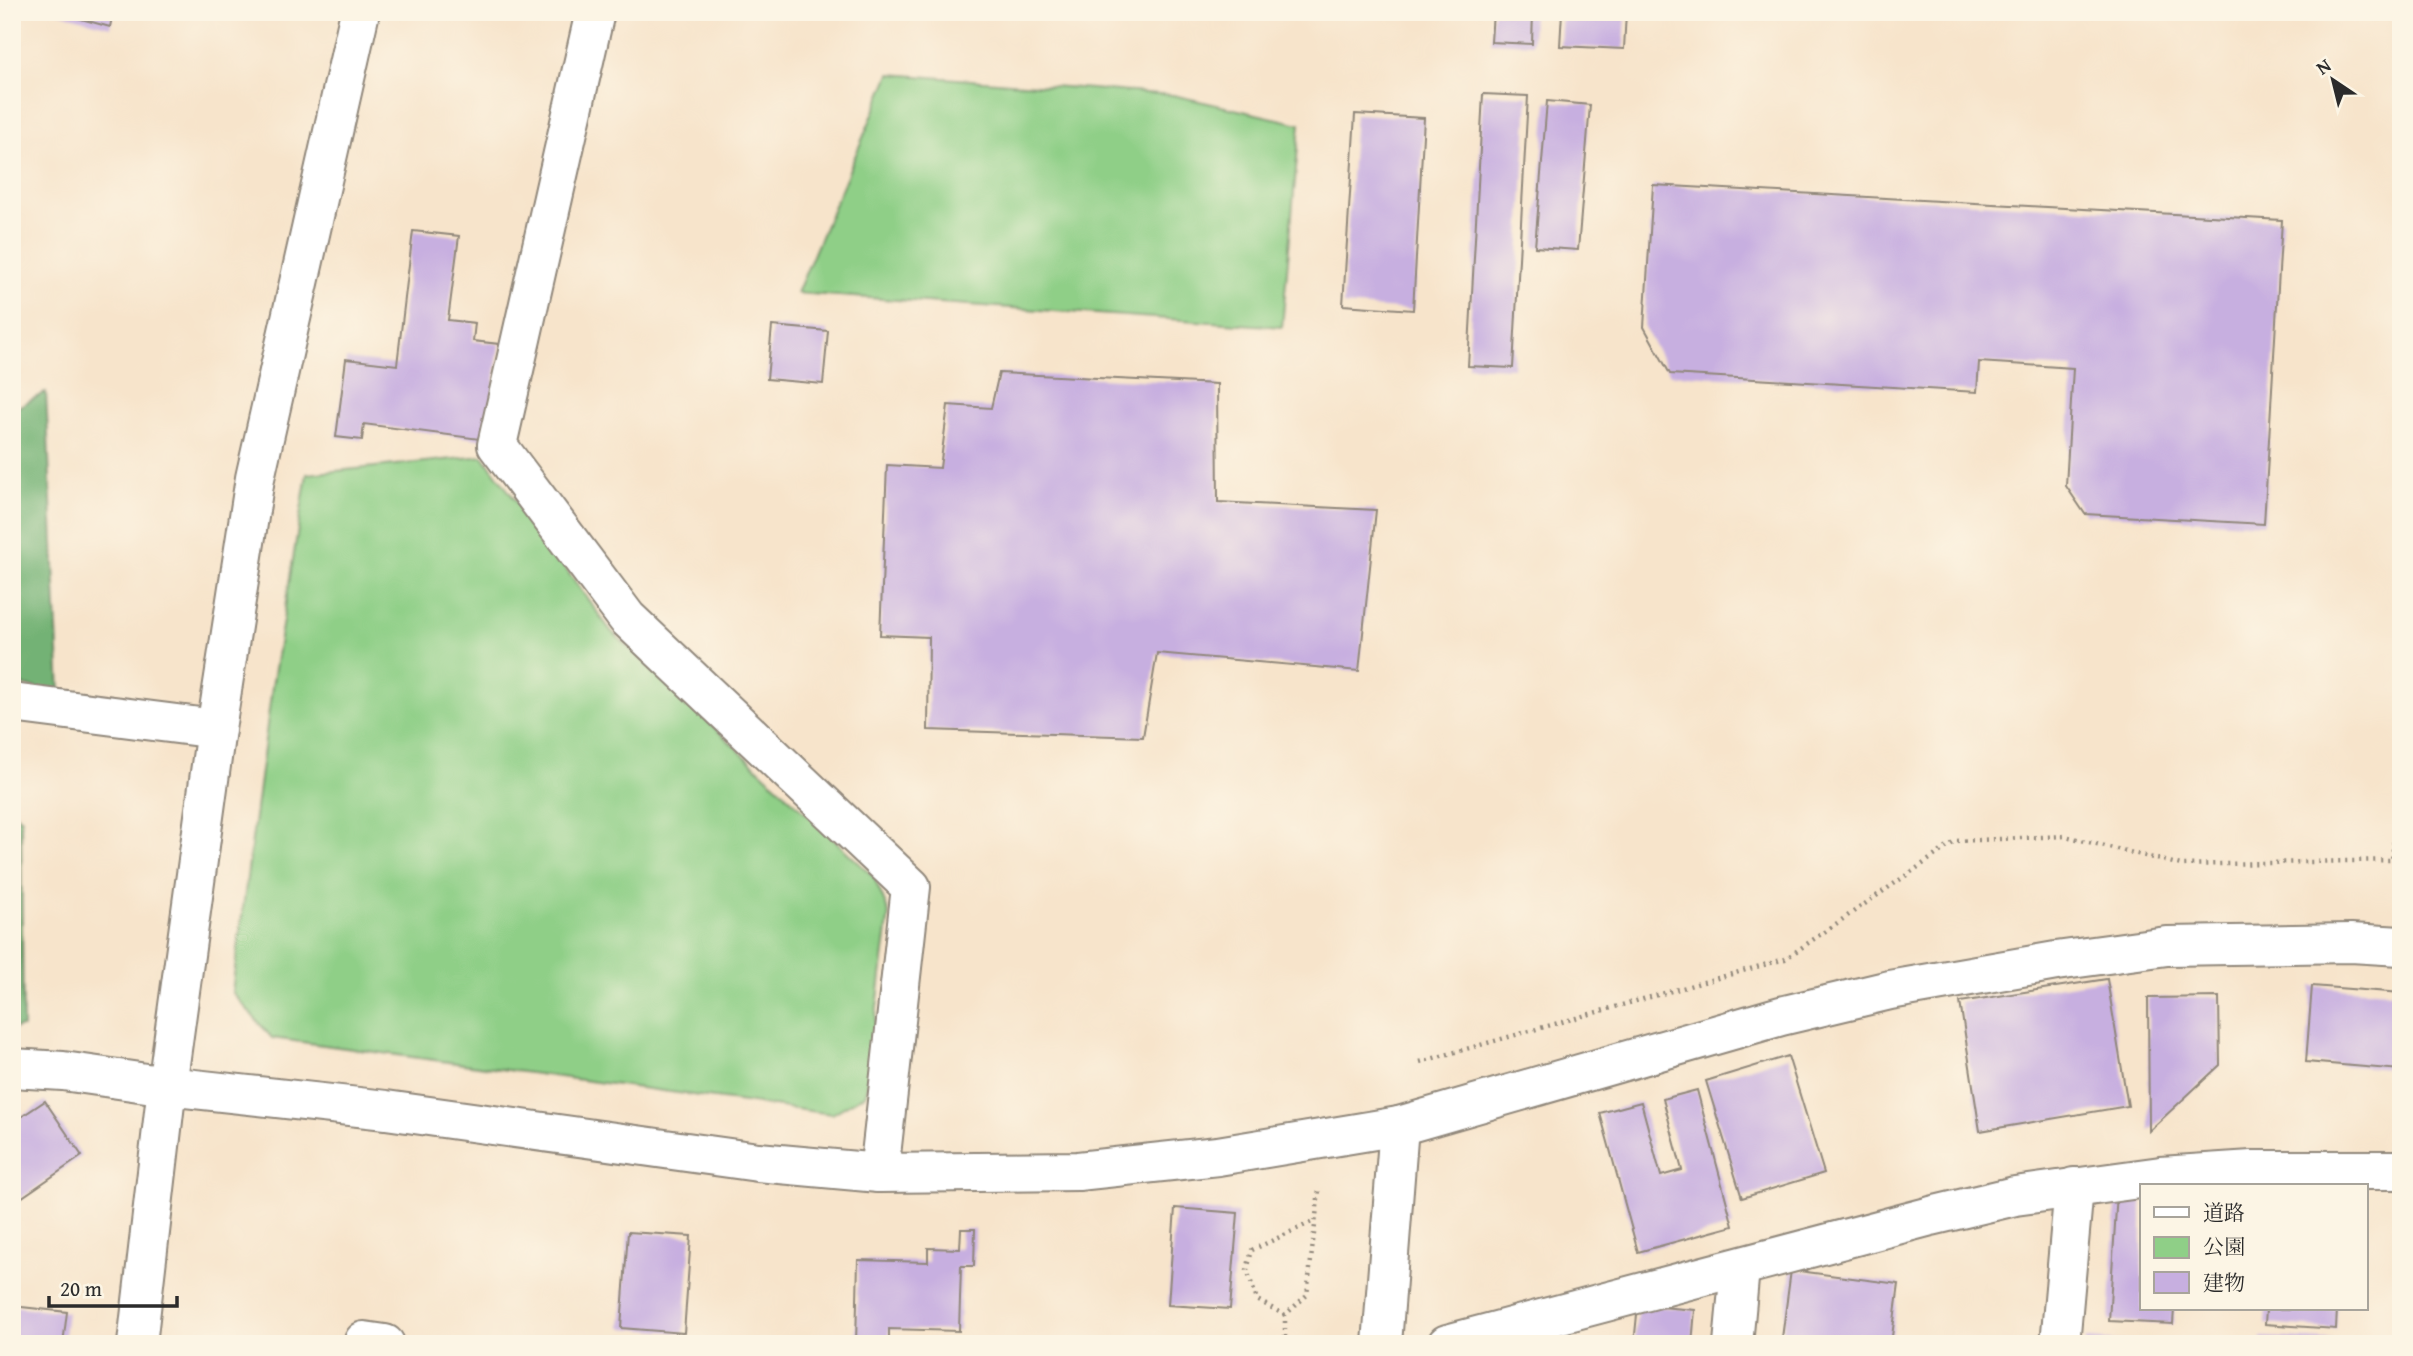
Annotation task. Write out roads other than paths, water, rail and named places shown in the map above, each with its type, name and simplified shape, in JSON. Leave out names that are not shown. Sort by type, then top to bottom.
[{"type":"street","points":[[138,1344],[167,1086],[216,729],[255,478],[360,12]]},
{"type":"street","points":[[596,12],[496,445],[627,618],[911,887],[879,1173]]},
{"type":"street","points":[[12,703],[216,729]]},
{"type":"street","points":[[12,1068],[386,1110],[758,1162],[879,1173],[1079,1171],[1218,1156],[1399,1126],[1781,1016],[1890,990],[2056,961],[2167,946],[2351,943],[2401,946]]},
{"type":"street","points":[[1382,1344],[1399,1126]]},
{"type":"street","points":[[1447,1344],[2015,1196],[2161,1176],[2252,1170],[2401,1170]]},
{"type":"street","points":[[2060,1344],[2074,1188]]},
{"type":"street","points":[[1733,1344],[1740,1268]]},
{"type":"street","points":[[363,1344],[364,1341],[385,1344]]}]
